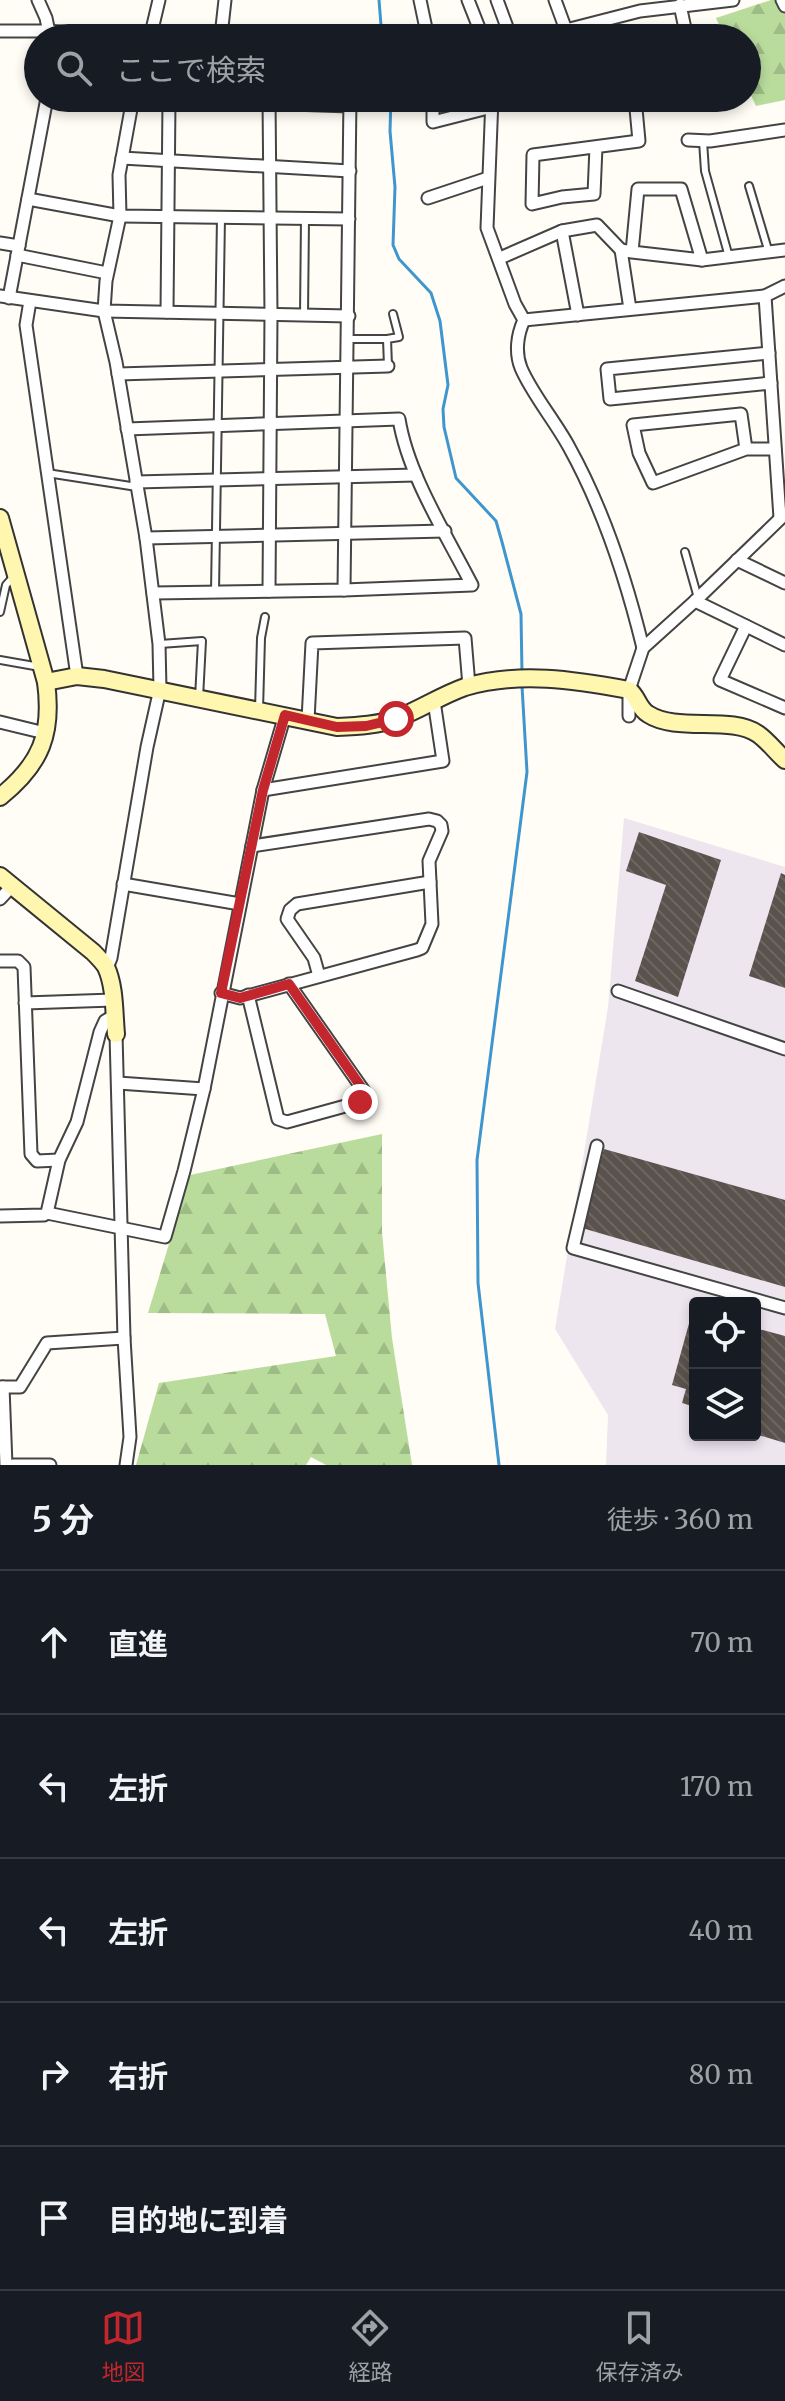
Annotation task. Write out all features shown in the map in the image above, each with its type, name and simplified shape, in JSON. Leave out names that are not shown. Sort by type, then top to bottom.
[{"type":"street","points":[[38,0],[47,24]]},
{"type":"street","points":[[153,24],[159,0]]},
{"type":"street","points":[[222,24],[225,0]]},
{"type":"street","points":[[420,0],[425,24]]},
{"type":"street","points":[[468,0],[477,24]]},
{"type":"street","points":[[497,0],[506,24]]},
{"type":"street","points":[[555,0],[563,24]]},
{"type":"street","points":[[598,24],[640,11],[733,0]]},
{"type":"street","points":[[782,0],[785,6]]},
{"type":"street","points":[[680,5],[684,24]]},
{"type":"street","points":[[0,31],[24,32]]},
{"type":"street","points":[[44,112],[18,250],[4,297],[104,311],[349,316]]},
{"type":"street","points":[[107,968],[160,689],[159,644],[146,538],[104,311],[107,273],[120,216],[119,175],[127,112]]},
{"type":"street","points":[[167,312],[169,112]]},
{"type":"street","points":[[269,112],[269,591]]},
{"type":"street","points":[[344,590],[350,112]]},
{"type":"street","points":[[433,112],[433,122],[464,112]]},
{"type":"street","points":[[492,112],[487,228],[524,320]]},
{"type":"street","points":[[596,147],[594,194],[532,204],[533,155],[639,141],[636,112]]},
{"type":"street","points":[[688,140],[703,141],[785,130]]},
{"type":"street","points":[[122,158],[350,171]]},
{"type":"street","points":[[428,198],[488,178]]},
{"type":"street","points":[[630,309],[626,251],[638,189],[681,189],[702,260]]},
{"type":"street","points":[[28,199],[120,216],[349,219]]},
{"type":"street","points":[[500,258],[562,231],[597,225],[626,251],[702,260],[785,250]]},
{"type":"street","points":[[562,231],[578,315]]},
{"type":"street","points":[[0,243],[107,273]]},
{"type":"street","points":[[524,320],[765,296],[785,286]]},
{"type":"street","points":[[629,716],[629,690],[643,648],[782,516],[765,296]]},
{"type":"street","points":[[30,301],[26,325],[77,676]]},
{"type":"street","points":[[524,320],[518,332],[521,367],[569,446],[604,519],[634,608],[643,648]]},
{"type":"street","points":[[769,353],[607,369],[610,399],[771,383]]},
{"type":"street","points":[[118,374],[388,366]]},
{"type":"street","points":[[746,449],[741,414],[633,425],[639,453],[653,483],[746,449],[775,449]]},
{"type":"street","points":[[127,429],[399,419],[416,475],[472,585],[153,593]]},
{"type":"street","points":[[137,484],[416,475]]},
{"type":"street","points":[[0,518],[44,675],[49,705],[45,733],[31,766],[0,797]]},
{"type":"street","points":[[146,538],[445,531]]},
{"type":"street","points":[[737,560],[785,583]]},
{"type":"street","points":[[697,599],[785,645]]},
{"type":"street","points":[[746,626],[720,680],[785,708]]},
{"type":"street","points":[[308,720],[312,643],[465,638],[469,686]]},
{"type":"street","points":[[44,675],[77,676],[160,689],[337,727],[366,726],[396,719],[469,686],[507,678],[536,677],[629,690],[636,695],[646,713],[661,720],[740,727],[757,733],[785,760]]},
{"type":"street","points":[[263,790],[443,761],[434,701]]},
{"type":"street","points":[[0,1216],[47,1213],[165,1237],[204,1089],[263,790],[285,715]]},
{"type":"street","points":[[0,722],[45,733]]},
{"type":"street","points":[[221,993],[240,998],[422,948],[432,924],[429,861],[442,831],[437,821],[429,819],[252,846]]},
{"type":"street","points":[[0,899],[6,881],[93,952],[107,968],[114,1008],[118,1083],[124,1338],[130,1437],[126,1465]]},
{"type":"street","points":[[319,976],[314,958],[287,919],[290,910],[297,904],[430,882]]},
{"type":"street","points":[[123,884],[240,904]]},
{"type":"street","points":[[0,961],[18,961],[24,967],[31,1154],[37,1161],[59,1160]]},
{"type":"street","points":[[248,995],[278,1119],[287,1122],[360,1102],[364,1091],[289,984]]},
{"type":"street","points":[[618,991],[785,1049]]},
{"type":"street","points":[[25,1003],[114,1008]]},
{"type":"street","points":[[47,1213],[59,1160],[77,1122],[100,1032],[114,1008]]},
{"type":"street","points":[[118,1083],[204,1089]]},
{"type":"street","points":[[597,1146],[573,1248],[785,1308]]},
{"type":"street","points":[[6,1465],[2,1387],[20,1387],[47,1343],[124,1338]]},
{"type":"street","points":[[13,1465],[50,1465]]},
{"type":"lane","points":[[703,141],[705,171],[729,257]]},
{"type":"lane","points":[[749,186],[769,253]]},
{"type":"lane","points":[[215,592],[221,217]]},
{"type":"lane","points":[[304,315],[305,218]]},
{"type":"lane","points":[[348,339],[399,337],[393,314]]},
{"type":"lane","points":[[387,339],[388,366]]},
{"type":"lane","points":[[47,473],[137,484]]},
{"type":"lane","points":[[685,552],[697,599]]},
{"type":"lane","points":[[0,612],[6,585],[17,574]]},
{"type":"lane","points":[[259,710],[261,638],[265,617]]},
{"type":"lane","points":[[159,644],[202,641],[199,698]]},
{"type":"lane","points":[[0,660],[44,675]]},
{"type":"shaded area","points":[[624,818],[785,867],[785,1465],[606,1465],[608,1415],[555,1329],[608,1007]]},
{"type":"green space","points":[[771,0],[782,0],[785,7],[785,100],[761,105],[761,24],[719,24],[716,18]]},
{"type":"green space","points":[[382,1134],[382,1232],[392,1338],[412,1465],[326,1465],[311,1457],[306,1465],[136,1465],[159,1383],[336,1356],[325,1314],[148,1313],[190,1175]]},
{"type":"building","points":[[639,832],[721,860],[678,997],[635,981],[666,885],[626,871]]},
{"type":"building","points":[[781,873],[785,875],[785,988],[749,976]]},
{"type":"building","points":[[604,1149],[785,1200],[785,1287],[582,1228]]},
{"type":"building","points":[[689,1323],[689,1405],[682,1403],[686,1389],[672,1385]]},
{"type":"building","points":[[761,1330],[785,1336],[785,1443],[761,1436]]},
{"type":"waterway","points":[[379,0],[381,24]]},
{"type":"waterway","points":[[391,112],[395,187],[393,245],[399,259],[431,293],[440,321],[448,385],[443,409],[444,427],[456,478],[496,521],[521,614],[522,674]]},
{"type":"waterway","points":[[499,1465],[478,1283],[477,1160],[527,772],[522,686]]},
{"type":"route","points":[[360,1102],[364,1091],[289,984],[240,998],[221,993],[263,790],[285,715],[337,727],[366,726],[396,719]]}]
